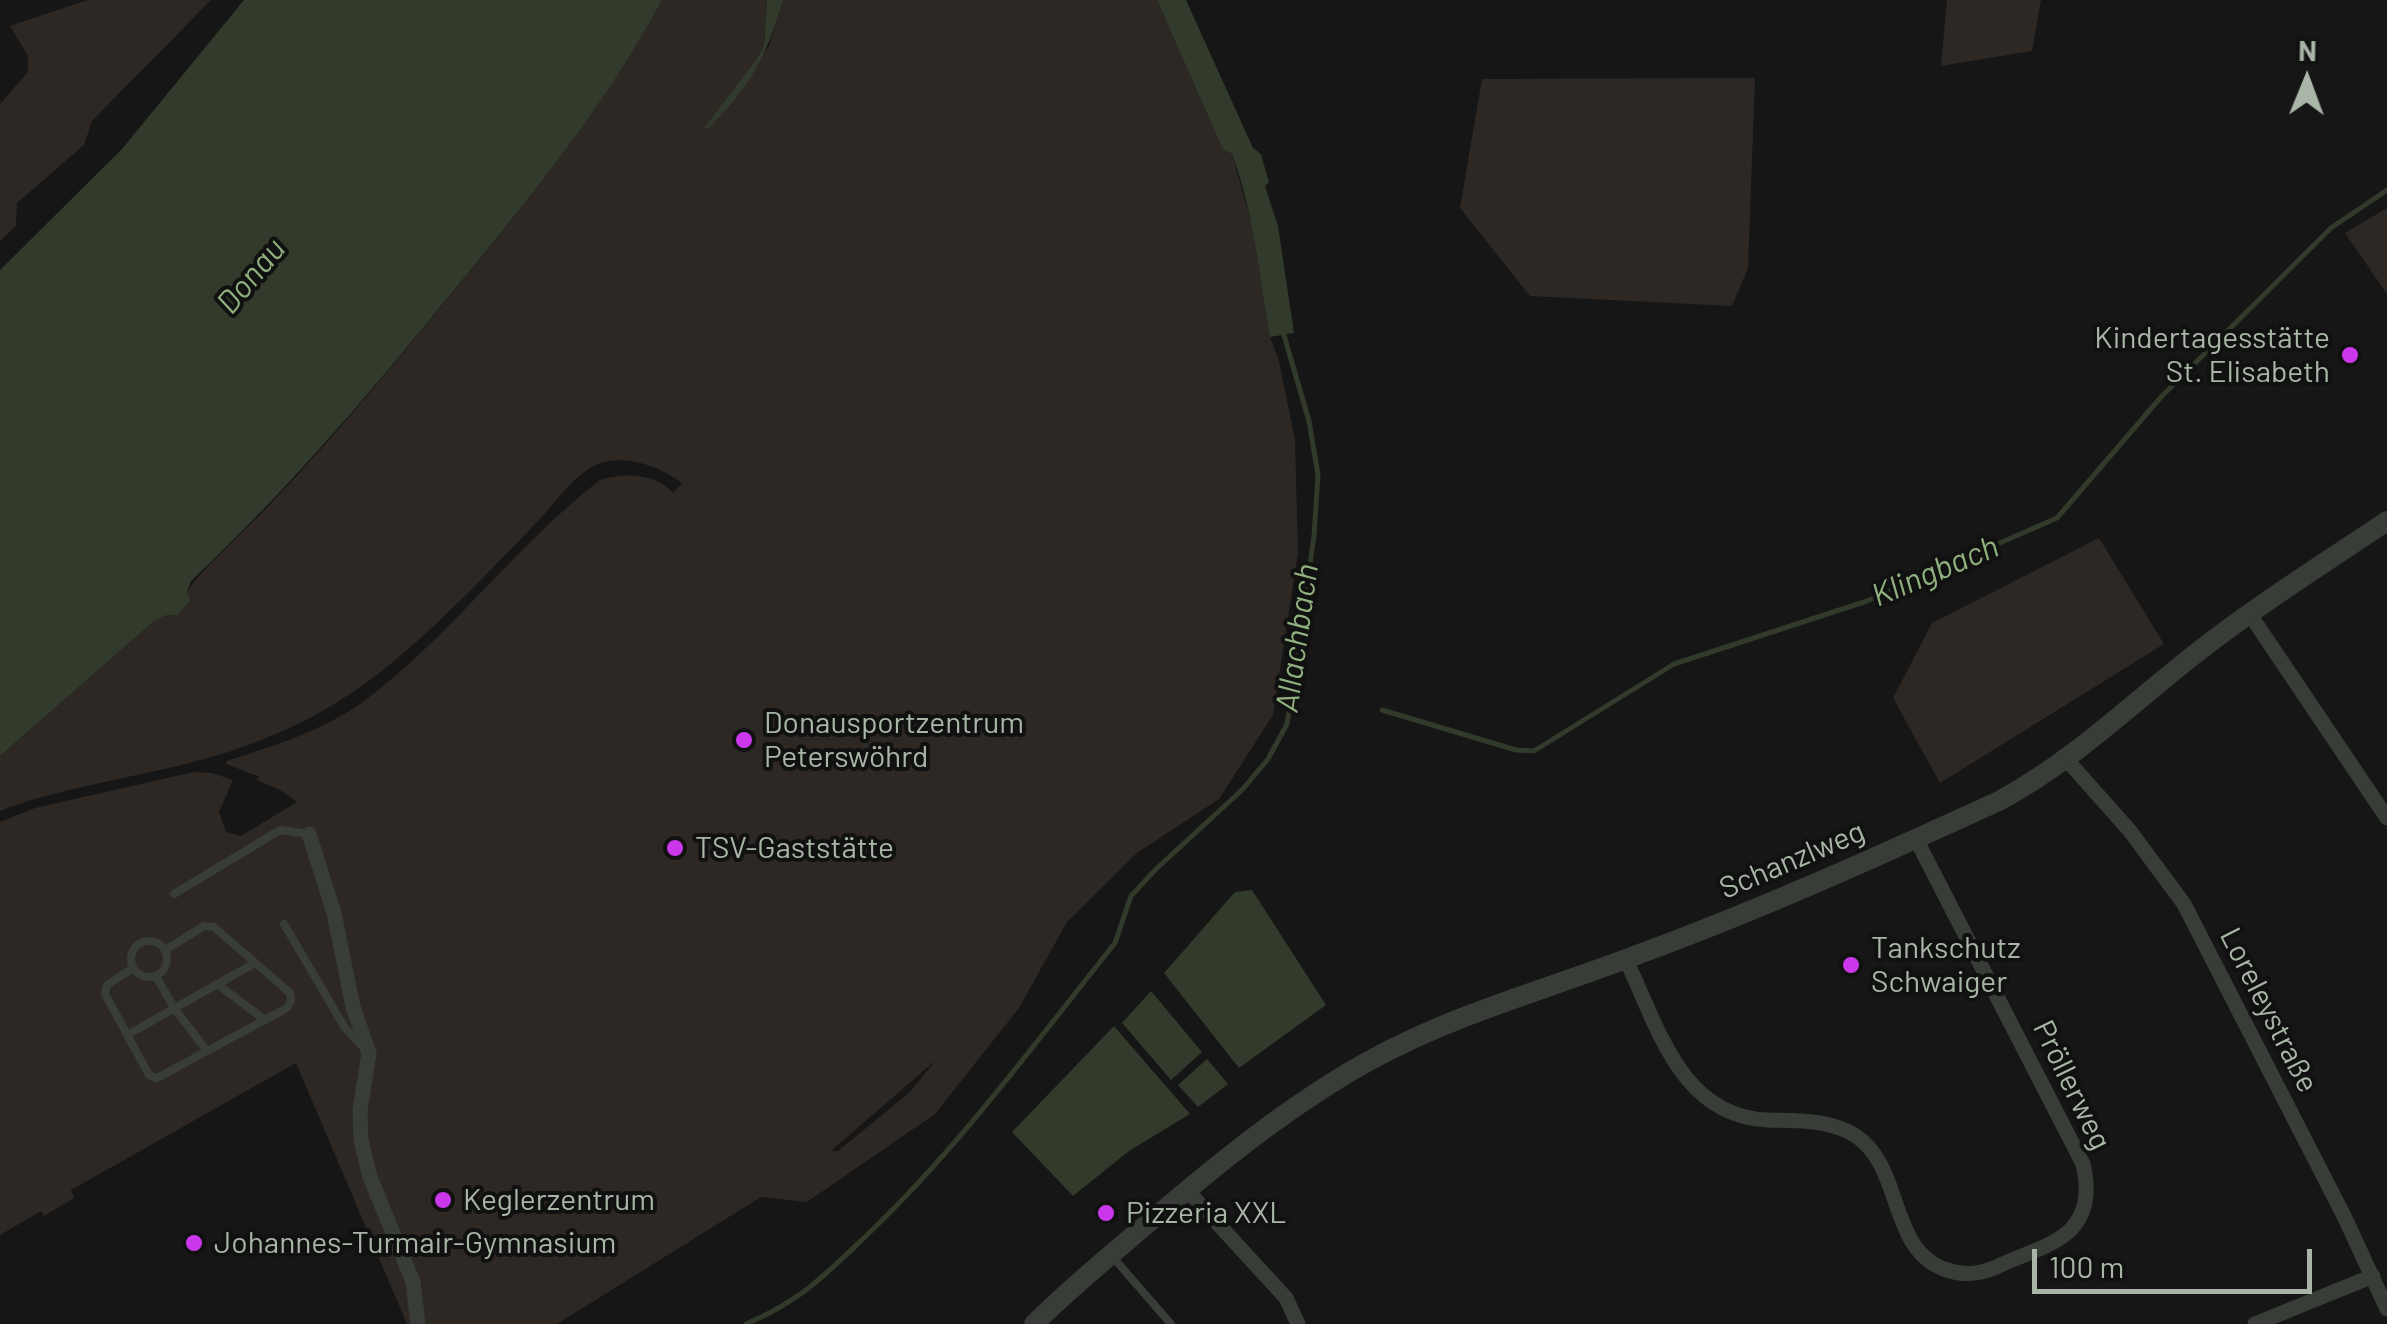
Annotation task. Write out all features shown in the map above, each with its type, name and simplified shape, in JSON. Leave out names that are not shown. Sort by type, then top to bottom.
[{"type":"street","name":"Schanzlweg","points":[[1042,1321],[1110,1255],[1289,1110],[1400,1044],[1486,1006],[1626,960],[1743,915],[1999,801],[2066,759],[2249,613],[2387,521]]},
{"type":"street","points":[[2249,613],[2387,818]]},
{"type":"street","name":"Loreleystraße","points":[[2066,759],[2130,831],[2184,904],[2387,1309]]},
{"type":"street","points":[[308,834],[334,914],[353,1007],[369,1053],[360,1110],[361,1140],[370,1177],[413,1282],[418,1324]]},
{"type":"street","name":"Pröllerweg","points":[[1626,960],[1677,1065],[1708,1102],[1730,1114],[1755,1120],[1814,1122],[1855,1136],[1882,1167],[1918,1252],[1945,1270],[1974,1275],[1990,1271],[2060,1238],[2075,1226],[2083,1211],[2087,1180],[1916,839]]},
{"type":"street","points":[[1188,1190],[1286,1298],[1298,1324]]},
{"type":"street","points":[[2255,1324],[2373,1276]]},
{"type":"lane","points":[[174,894],[280,830],[308,834]]},
{"type":"lane","points":[[284,924],[345,1028],[369,1053]]},
{"type":"lane","points":[[133,968],[107,985],[105,994],[149,1075],[157,1078],[287,1008],[291,1002],[290,993],[214,927],[204,926],[165,950]]},
{"type":"lane","points":[[150,941],[165,950],[165,968],[156,976],[144,977],[133,968],[132,954],[139,944],[150,941]]},
{"type":"lane","points":[[128,1035],[255,963]]},
{"type":"lane","points":[[156,976],[206,1051]]},
{"type":"lane","points":[[217,984],[265,1020]]},
{"type":"lane","points":[[1110,1255],[1171,1324]]},
{"type":"shaded area","points":[[88,0],[211,0],[92,121],[84,145],[17,203],[16,226],[0,241],[0,104],[28,72],[28,56],[10,26]]},
{"type":"shaded area","name":"Donausportzentrum Peterswöhrd","points":[[662,0],[767,0],[764,45],[705,127],[708,128],[769,46],[783,0],[1157,0],[1223,150],[1232,154],[1252,225],[1270,337],[1279,361],[1295,440],[1298,552],[1273,715],[1219,799],[1137,853],[1067,922],[1019,1008],[935,1114],[807,1202],[761,1197],[557,1324],[407,1324],[296,1063],[71,1190],[74,1198],[44,1216],[41,1211],[0,1235],[0,822],[35,808],[194,772],[212,773],[233,780],[219,812],[226,832],[241,836],[297,802],[257,780],[260,777],[226,764],[227,761],[312,730],[360,704],[423,651],[538,534],[600,480],[639,476],[658,482],[673,493],[682,483],[641,463],[618,460],[596,465],[571,483],[418,640],[325,710],[244,747],[68,790],[0,811],[0,756],[171,610],[202,572],[334,435],[535,190],[639,40]],"holes":[[[936,1060],[910,1092],[838,1151],[831,1151]]]},
{"type":"shaded area","points":[[1947,0],[2041,0],[2032,51],[1941,66]]},
{"type":"shaded area","points":[[1755,78],[1748,268],[1732,306],[1530,296],[1460,208],[1482,79]]},
{"type":"shaded area","points":[[2387,208],[2387,294],[2345,233]]},
{"type":"shaded area","points":[[2099,538],[2164,644],[1940,783],[1893,698],[1932,623]]},
{"type":"water","name":"Donau","points":[[244,0],[662,0],[617,77],[539,185],[328,440],[191,581],[187,592],[190,600],[178,615],[166,615],[153,622],[0,756],[0,270],[122,149]]},
{"type":"water","points":[[767,0],[783,0],[763,55],[736,98],[709,128],[704,128],[764,45]]},
{"type":"water","points":[[1157,0],[1186,0],[1253,148],[1261,154],[1269,182],[1265,186],[1278,226],[1294,333],[1270,337],[1251,222],[1232,154],[1223,150]]},
{"type":"water","points":[[1252,890],[1326,1005],[1239,1068],[1164,973],[1235,892]]},
{"type":"water","points":[[1151,991],[1202,1052],[1171,1080],[1122,1023]]},
{"type":"water","points":[[1114,1026],[1190,1114],[1129,1151],[1073,1196],[1012,1132]]},
{"type":"water","points":[[1207,1059],[1228,1084],[1198,1107],[1178,1085]]},
{"type":"waterway","name":"Klingbach","points":[[1382,710],[1516,750],[1534,751],[1674,664],[1867,601],[2057,518],[2161,397],[2331,228],[2387,190]]},
{"type":"waterway","name":"Allachbach","points":[[746,1324],[783,1306],[825,1274],[934,1165],[1115,943],[1131,896],[1242,790],[1268,759],[1287,724],[1314,536],[1318,475],[1309,421],[1283,332]]},
{"type":"place","name":"Kindertagesstätte St. Elisabeth","points":[[2350,355]]},
{"type":"place","name":"Donausportzentrum Peterswöhrd","points":[[744,740]]},
{"type":"place","name":"TSV-Gaststätte","points":[[675,848]]},
{"type":"place","name":"Tankschutz Schwaiger","points":[[1851,965]]},
{"type":"place","name":"Keglerzentrum","points":[[443,1200]]},
{"type":"place","name":"Pizzeria XXL","points":[[1106,1213]]},
{"type":"place","name":"Johannes-Turmair-Gymnasium","points":[[194,1243]]}]
